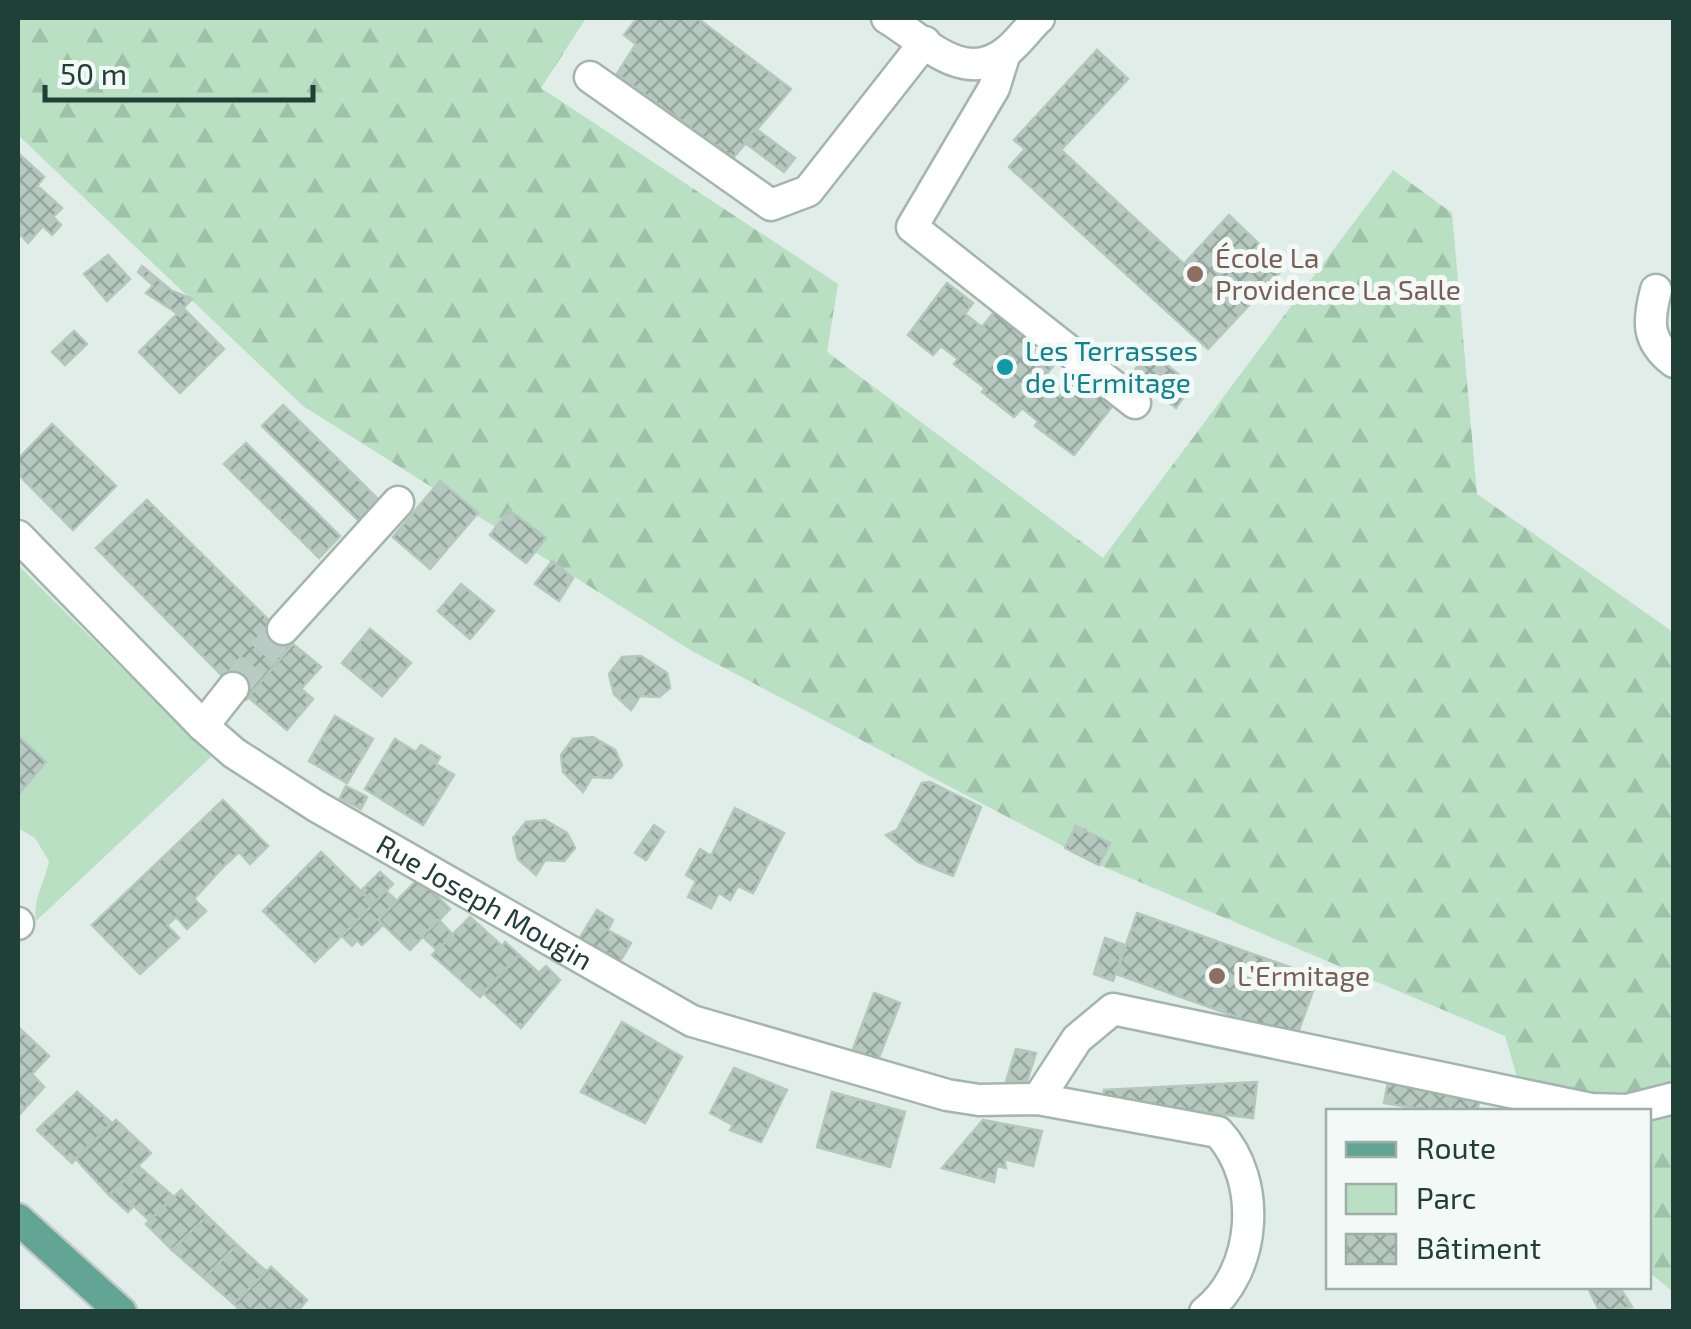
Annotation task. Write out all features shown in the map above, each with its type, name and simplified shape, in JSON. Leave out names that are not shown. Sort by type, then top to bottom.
[{"type":"main road","points":[[18,1219],[121,1312]]},
{"type":"street","points":[[887,18],[952,62],[976,68],[1005,53],[1039,18]]},
{"type":"street","points":[[590,76],[771,204],[808,191],[925,42]]},
{"type":"street","points":[[1005,53],[994,88],[912,227],[1135,404]]},
{"type":"street","points":[[1656,290],[1648,326],[1652,340],[1674,362]]},
{"type":"street","points":[[283,629],[398,502]]},
{"type":"street","name":"Rue Joseph Mougin","points":[[18,536],[232,752],[316,806],[692,1020],[948,1096],[1038,1099],[1218,1132],[1228,1142],[1249,1193],[1242,1257],[1232,1282],[1205,1312]]},
{"type":"street","points":[[203,726],[233,688]]},
{"type":"street","points":[[1038,1099],[1076,1039],[1113,1009],[1591,1109]]},
{"type":"street","points":[[1631,1109],[1674,1098]]},
{"type":"green space","points":[[18,18],[586,18],[541,88],[838,284],[827,352],[1103,558],[1393,170],[1452,213],[1477,494],[1673,632],[1673,1292],[1651,1274],[1651,1109],[1526,1109],[1505,1036],[1099,865],[692,651],[303,406],[18,135]]},
{"type":"green space","points":[[18,565],[211,757],[36,921],[37,899],[49,861],[35,838],[18,828],[18,795],[46,762],[18,736]]},
{"type":"building","points":[[637,18],[697,18],[791,89],[733,158],[617,74],[636,44],[624,35]]},
{"type":"building","points":[[1097,50],[1128,79],[1061,150],[1184,264],[1229,215],[1284,268],[1208,349],[1009,167],[1025,149],[1014,140]]},
{"type":"building","points":[[755,128],[795,158],[784,172],[744,142]]},
{"type":"building","points":[[18,153],[44,177],[35,189],[40,188],[62,208],[53,217],[61,225],[52,235],[43,226],[28,243],[18,232]]},
{"type":"building","points":[[108,255],[130,279],[107,301],[84,274]]},
{"type":"building","points":[[142,266],[172,291],[192,299],[178,314],[146,293],[153,285],[138,272]]},
{"type":"building","name":"Les Terrasses de l'Ermitage","points":[[947,283],[973,303],[965,314],[982,327],[994,312],[1025,336],[1023,340],[1054,365],[1046,375],[1063,388],[1075,374],[1114,404],[1074,455],[1035,426],[1038,421],[1022,408],[1014,417],[982,392],[985,388],[954,364],[958,359],[941,346],[933,355],[908,335]]},
{"type":"building","points":[[183,308],[224,349],[180,393],[139,352]]},
{"type":"building","points":[[74,331],[87,344],[65,365],[52,352]]},
{"type":"building","points":[[1149,351],[1192,385],[1176,408],[1132,374]]},
{"type":"building","points":[[283,405],[379,500],[359,521],[262,426]]},
{"type":"building","points":[[52,424],[116,486],[73,530],[18,474],[18,459]]},
{"type":"building","points":[[246,443],[340,536],[319,558],[224,464]]},
{"type":"building","points":[[440,481],[478,513],[430,569],[393,537]]},
{"type":"building","points":[[147,500],[293,644],[246,700],[96,548]]},
{"type":"building","points":[[509,510],[546,538],[526,563],[490,535]]},
{"type":"building","points":[[552,561],[573,578],[559,601],[535,584]]},
{"type":"building","points":[[461,584],[494,611],[470,639],[438,611]]},
{"type":"building","points":[[370,629],[411,663],[382,696],[342,663]]},
{"type":"building","points":[[293,644],[321,667],[301,689],[313,699],[287,730],[248,697]]},
{"type":"building","points":[[641,656],[667,673],[670,688],[659,697],[640,696],[631,710],[614,694],[609,674],[622,657]]},
{"type":"building","points":[[335,716],[373,739],[347,783],[309,761]]},
{"type":"building","points":[[18,736],[46,762],[18,795]]},
{"type":"building","points":[[593,737],[615,750],[622,765],[611,778],[592,777],[583,792],[563,772],[561,755],[573,739]]},
{"type":"building","points":[[395,739],[416,752],[421,745],[440,757],[436,764],[454,775],[423,825],[365,789]]},
{"type":"building","points":[[930,782],[981,807],[953,876],[918,862],[886,835],[897,830],[922,783]]},
{"type":"building","points":[[346,786],[367,797],[361,809],[340,798]]},
{"type":"building","points":[[223,800],[268,846],[250,864],[239,852],[224,866],[194,899],[206,911],[187,929],[176,917],[167,925],[179,938],[140,974],[92,925]]},
{"type":"building","points":[[735,808],[784,833],[753,893],[738,886],[730,900],[719,893],[711,908],[688,897],[696,881],[686,875],[700,849],[711,856]]},
{"type":"building","points":[[545,820],[567,833],[575,848],[564,861],[545,860],[536,875],[518,859],[513,838],[526,822]]},
{"type":"building","points":[[654,825],[664,832],[646,860],[635,853]]},
{"type":"building","points":[[1076,826],[1110,843],[1099,865],[1065,848]]},
{"type":"building","points":[[321,852],[374,904],[315,962],[263,911]]},
{"type":"building","points":[[380,872],[393,884],[374,904],[361,891]]},
{"type":"building","points":[[419,878],[450,909],[410,950],[378,920]]},
{"type":"building","points":[[386,891],[397,901],[378,920],[383,925],[362,945],[357,940],[352,946],[342,936]]},
{"type":"building","points":[[597,910],[613,920],[608,930],[631,943],[619,963],[579,939]]},
{"type":"building","name":"L’Ermitage","points":[[1137,913],[1318,977],[1296,1038],[1116,974]]},
{"type":"building","points":[[470,917],[502,946],[505,942],[519,955],[480,997],[432,955]]},
{"type":"building","points":[[439,920],[453,935],[437,950],[422,936]]},
{"type":"building","points":[[1105,938],[1125,945],[1113,981],[1094,974]]},
{"type":"building","points":[[519,955],[539,973],[546,966],[560,980],[521,1028],[483,993]]},
{"type":"building","points":[[874,993],[900,1003],[878,1060],[852,1052]]},
{"type":"building","points":[[622,1022],[682,1057],[645,1123],[581,1092]]},
{"type":"building","points":[[18,1027],[49,1056],[32,1074],[44,1087],[19,1115]]},
{"type":"building","points":[[1016,1049],[1036,1053],[1027,1081],[1006,1082]]},
{"type":"building","points":[[734,1068],[787,1090],[761,1142],[730,1130],[733,1125],[710,1113]]},
{"type":"building","points":[[1257,1082],[1253,1118],[1104,1100],[1104,1090]]},
{"type":"building","points":[[1388,1082],[1480,1097],[1478,1109],[1421,1109],[1384,1103]]},
{"type":"building","points":[[77,1092],[112,1123],[72,1163],[37,1130]]},
{"type":"building","points":[[832,1092],[905,1112],[890,1167],[817,1147]]},
{"type":"building","points":[[116,1120],[151,1153],[109,1195],[76,1159]]},
{"type":"building","points":[[983,1120],[1042,1131],[1033,1166],[1004,1159],[1006,1168],[997,1166],[994,1182],[942,1168]]},
{"type":"building","points":[[138,1166],[174,1197],[150,1221],[134,1206],[128,1212],[109,1195]]},
{"type":"building","points":[[181,1190],[207,1216],[172,1250],[146,1224]]},
{"type":"building","points":[[207,1216],[237,1245],[204,1278],[172,1250]]},
{"type":"building","points":[[237,1245],[267,1272],[234,1304],[204,1278]]},
{"type":"building","points":[[271,1267],[307,1300],[297,1312],[242,1312],[234,1304]]},
{"type":"building","points":[[1588,1289],[1621,1289],[1632,1307],[1600,1312]]},
{"type":"tunnel","points":[[233,688],[283,629]]},
{"type":"place","name":"École La Providence La Salle","points":[[1195,274]]},
{"type":"place","name":"Les Terrasses de l'Ermitage","points":[[1005,367]]},
{"type":"place","name":"L’Ermitage","points":[[1217,976]]}]
